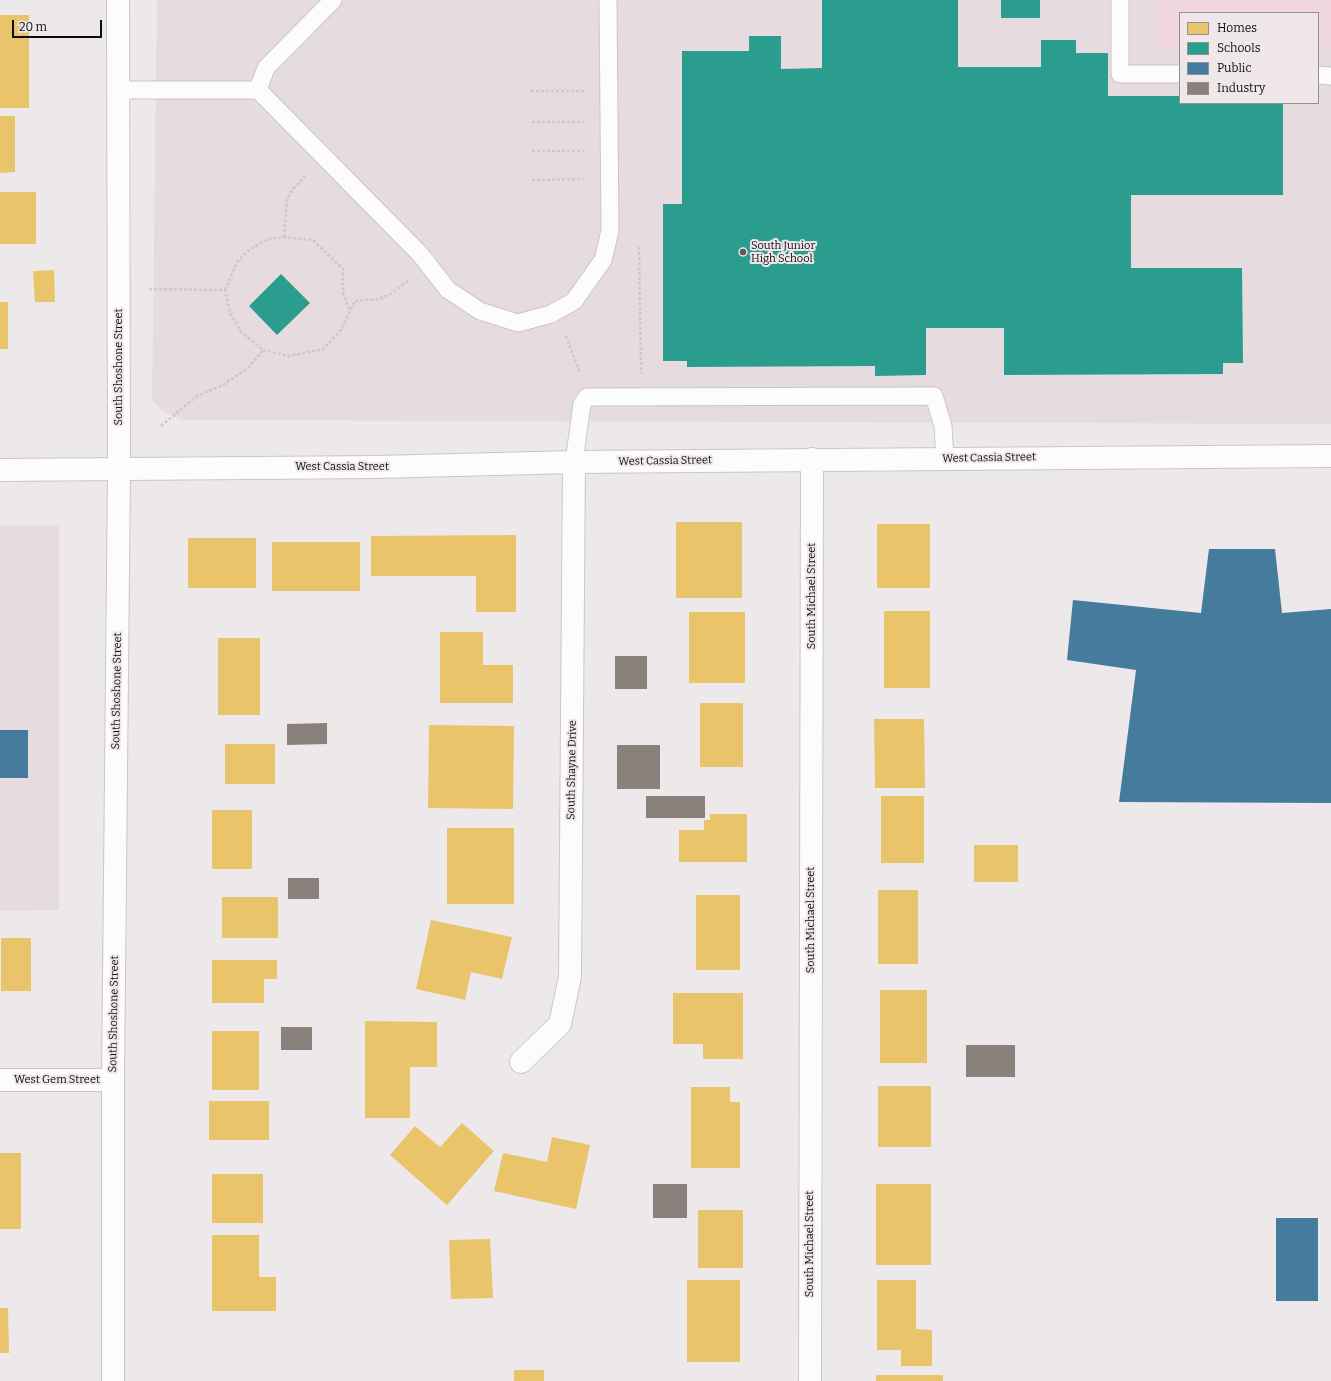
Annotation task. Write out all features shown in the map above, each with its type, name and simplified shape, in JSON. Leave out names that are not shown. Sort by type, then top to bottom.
[{"type":"street","name":"South Shoshone Street","points":[[113,1381],[113,1080],[119,469],[118,0]]},
{"type":"street","name":"West Cassia Street","points":[[0,470],[377,467],[574,462],[812,459],[1331,456]]},
{"type":"street","name":"South Michael Street","points":[[810,1381],[812,459]]},
{"type":"street","name":"South Shayne Drive","points":[[521,1062],[560,1024],[570,977],[574,462]]},
{"type":"street","name":"West Gem Street","points":[[0,1080],[113,1080]]},
{"type":"lane","points":[[258,90],[266,68],[333,0]]},
{"type":"lane","points":[[119,90],[258,90],[420,254],[448,290],[480,311],[518,323],[551,314],[574,301],[603,260],[610,231],[608,0]]},
{"type":"lane","points":[[1120,0],[1120,74],[1179,74]]},
{"type":"lane","points":[[1319,76],[1331,76]]},
{"type":"lane","points":[[574,462],[582,404],[587,397],[934,396],[943,426],[945,459]]},
{"type":"path","points":[[531,91],[584,91]]},
{"type":"path","points":[[532,122],[583,122]]},
{"type":"path","points":[[532,151],[584,151]]},
{"type":"path","points":[[284,237],[287,199],[293,189],[310,170]]},
{"type":"path","points":[[532,180],[583,179]]},
{"type":"path","points":[[350,311],[343,293],[343,269],[313,240],[284,237],[268,239],[249,250],[237,262],[225,290],[230,313],[241,332],[262,350],[289,356],[323,349],[340,330],[350,311],[355,301],[384,297],[413,277]]},
{"type":"path","points":[[639,247],[640,376]]},
{"type":"path","points":[[149,289],[225,290]]},
{"type":"path","points":[[566,336],[580,373]]},
{"type":"path","points":[[162,426],[196,396],[223,385],[248,368],[262,350]]},
{"type":"shaded area","name":"South Junior High School","points":[[157,0],[1331,0],[1331,424],[181,420],[163,411],[152,401]]},
{"type":"shaded area","points":[[1155,0],[1331,0],[1331,47],[1319,47],[1319,12],[1179,12],[1179,48],[1155,48]]},
{"type":"shaded area","points":[[0,525],[59,525],[59,910],[0,911]]},
{"type":"building: Homes","points":[[0,15],[29,15],[29,108],[0,108]]},
{"type":"building: Homes","points":[[0,116],[15,116],[15,172],[0,173]]},
{"type":"building: Homes","points":[[0,192],[36,192],[36,244],[0,244]]},
{"type":"building: Homes","points":[[54,270],[55,302],[35,302],[33,271]]},
{"type":"building: Homes","points":[[0,302],[8,302],[8,349],[0,349]]},
{"type":"building: Homes","points":[[676,522],[742,522],[742,598],[676,598]]},
{"type":"building: Homes","points":[[877,524],[930,524],[930,588],[877,588]]},
{"type":"building: Homes","points":[[516,535],[516,612],[476,612],[476,576],[371,576],[371,536]]},
{"type":"building: Homes","points":[[188,538],[256,538],[256,588],[188,588]]},
{"type":"building: Homes","points":[[272,542],[360,542],[360,591],[272,591]]},
{"type":"building: Homes","points":[[884,611],[930,611],[930,688],[884,688]]},
{"type":"building: Homes","points":[[689,612],[745,612],[745,683],[689,683]]},
{"type":"building: Homes","points":[[440,632],[483,632],[483,665],[513,665],[513,703],[440,703]]},
{"type":"building: Homes","points":[[218,638],[260,638],[260,715],[218,715]]},
{"type":"building: Homes","points":[[700,703],[743,703],[743,767],[700,767]]},
{"type":"building: Homes","points":[[874,719],[924,719],[925,788],[875,788]]},
{"type":"building: Homes","points":[[429,725],[514,726],[513,809],[428,808]]},
{"type":"building: Homes","points":[[225,744],[275,744],[275,784],[225,784]]},
{"type":"building: Homes","points":[[881,796],[924,796],[924,863],[881,863]]},
{"type":"building: Homes","points":[[212,810],[252,810],[252,869],[212,869]]},
{"type":"building: Homes","points":[[710,814],[747,814],[747,862],[679,862],[679,830],[704,830],[704,820],[710,820]]},
{"type":"building: Homes","points":[[447,828],[514,828],[514,904],[447,904]]},
{"type":"building: Homes","points":[[974,845],[1018,845],[1018,882],[974,882]]},
{"type":"building: Homes","points":[[878,890],[918,890],[918,964],[878,964]]},
{"type":"building: Homes","points":[[696,895],[740,895],[740,970],[696,970]]},
{"type":"building: Homes","points":[[222,897],[278,897],[278,938],[222,938]]},
{"type":"building: Homes","points":[[431,920],[512,937],[502,979],[471,972],[465,1000],[416,989]]},
{"type":"building: Homes","points":[[1,938],[31,938],[31,991],[1,991]]},
{"type":"building: Homes","points":[[212,960],[277,960],[277,979],[264,979],[264,1003],[212,1003]]},
{"type":"building: Homes","points":[[880,990],[927,990],[927,1063],[880,1063]]},
{"type":"building: Homes","points":[[673,993],[743,993],[743,1059],[703,1059],[703,1044],[673,1044]]},
{"type":"building: Homes","points":[[365,1021],[437,1022],[437,1067],[410,1067],[410,1118],[365,1118]]},
{"type":"building: Homes","points":[[212,1031],[259,1031],[259,1090],[212,1090]]},
{"type":"building: Homes","points":[[878,1086],[931,1086],[931,1147],[878,1147]]},
{"type":"building: Homes","points":[[691,1087],[730,1087],[730,1102],[740,1102],[740,1168],[691,1168]]},
{"type":"building: Homes","points":[[209,1101],[269,1101],[269,1140],[209,1140]]},
{"type":"building: Homes","points":[[462,1123],[494,1151],[447,1205],[390,1155],[415,1126],[440,1147]]},
{"type":"building: Homes","points":[[552,1137],[590,1145],[576,1209],[494,1191],[503,1153],[547,1162]]},
{"type":"building: Homes","points":[[0,1153],[21,1153],[21,1229],[0,1229]]},
{"type":"building: Homes","points":[[212,1174],[263,1174],[263,1223],[212,1223]]},
{"type":"building: Homes","points":[[876,1184],[931,1184],[931,1265],[876,1265]]},
{"type":"building: Homes","points":[[698,1210],[743,1210],[743,1268],[698,1268]]},
{"type":"building: Homes","points":[[212,1235],[259,1235],[259,1277],[276,1277],[276,1311],[212,1311]]},
{"type":"building: Homes","points":[[490,1239],[493,1298],[451,1299],[449,1240]]},
{"type":"building: Homes","points":[[687,1280],[740,1280],[740,1362],[687,1362]]},
{"type":"building: Homes","points":[[877,1280],[916,1280],[916,1329],[932,1330],[932,1366],[901,1366],[901,1350],[877,1350]]},
{"type":"building: Homes","points":[[0,1308],[8,1308],[9,1353],[0,1353]]},
{"type":"building: Homes","points":[[514,1370],[544,1370],[544,1381],[514,1381]]},
{"type":"building: Homes","points":[[876,1375],[943,1375],[943,1381],[876,1381]]},
{"type":"building: Schools","points":[[822,0],[958,0],[958,67],[1041,67],[1041,40],[1076,40],[1076,53],[1108,53],[1108,96],[1179,96],[1179,104],[1283,104],[1283,195],[1131,195],[1131,268],[1242,268],[1243,363],[1223,363],[1223,374],[1004,375],[1004,328],[926,328],[926,375],[875,376],[875,366],[687,367],[687,361],[663,361],[663,204],[682,204],[682,51],[749,51],[749,36],[781,36],[781,69],[822,68]]},
{"type":"building: Schools","points":[[1001,0],[1040,0],[1040,18],[1001,18]]},
{"type":"building: Schools","points":[[281,274],[310,303],[277,335],[249,306]]},
{"type":"building: Public","points":[[1209,549],[1275,549],[1282,613],[1331,609],[1331,803],[1119,802],[1136,670],[1067,660],[1073,600],[1201,613]]},
{"type":"building: Public","points":[[0,730],[28,730],[28,778],[0,778]]},
{"type":"building: Public","points":[[1276,1218],[1318,1218],[1318,1301],[1276,1301]]},
{"type":"building: Industry","points":[[615,656],[647,656],[647,689],[615,689]]},
{"type":"building: Industry","points":[[327,723],[327,744],[287,745],[287,724]]},
{"type":"building: Industry","points":[[617,745],[660,745],[660,789],[617,789]]},
{"type":"building: Industry","points":[[646,796],[705,796],[705,818],[646,818]]},
{"type":"building: Industry","points":[[288,878],[319,878],[319,899],[288,899]]},
{"type":"building: Industry","points":[[281,1027],[312,1027],[312,1050],[281,1050]]},
{"type":"building: Industry","points":[[966,1045],[1015,1045],[1015,1077],[966,1077]]},
{"type":"building: Industry","points":[[653,1184],[687,1184],[687,1218],[653,1218]]},
{"type":"place","name":"South Junior High School","points":[[743,252]]}]
